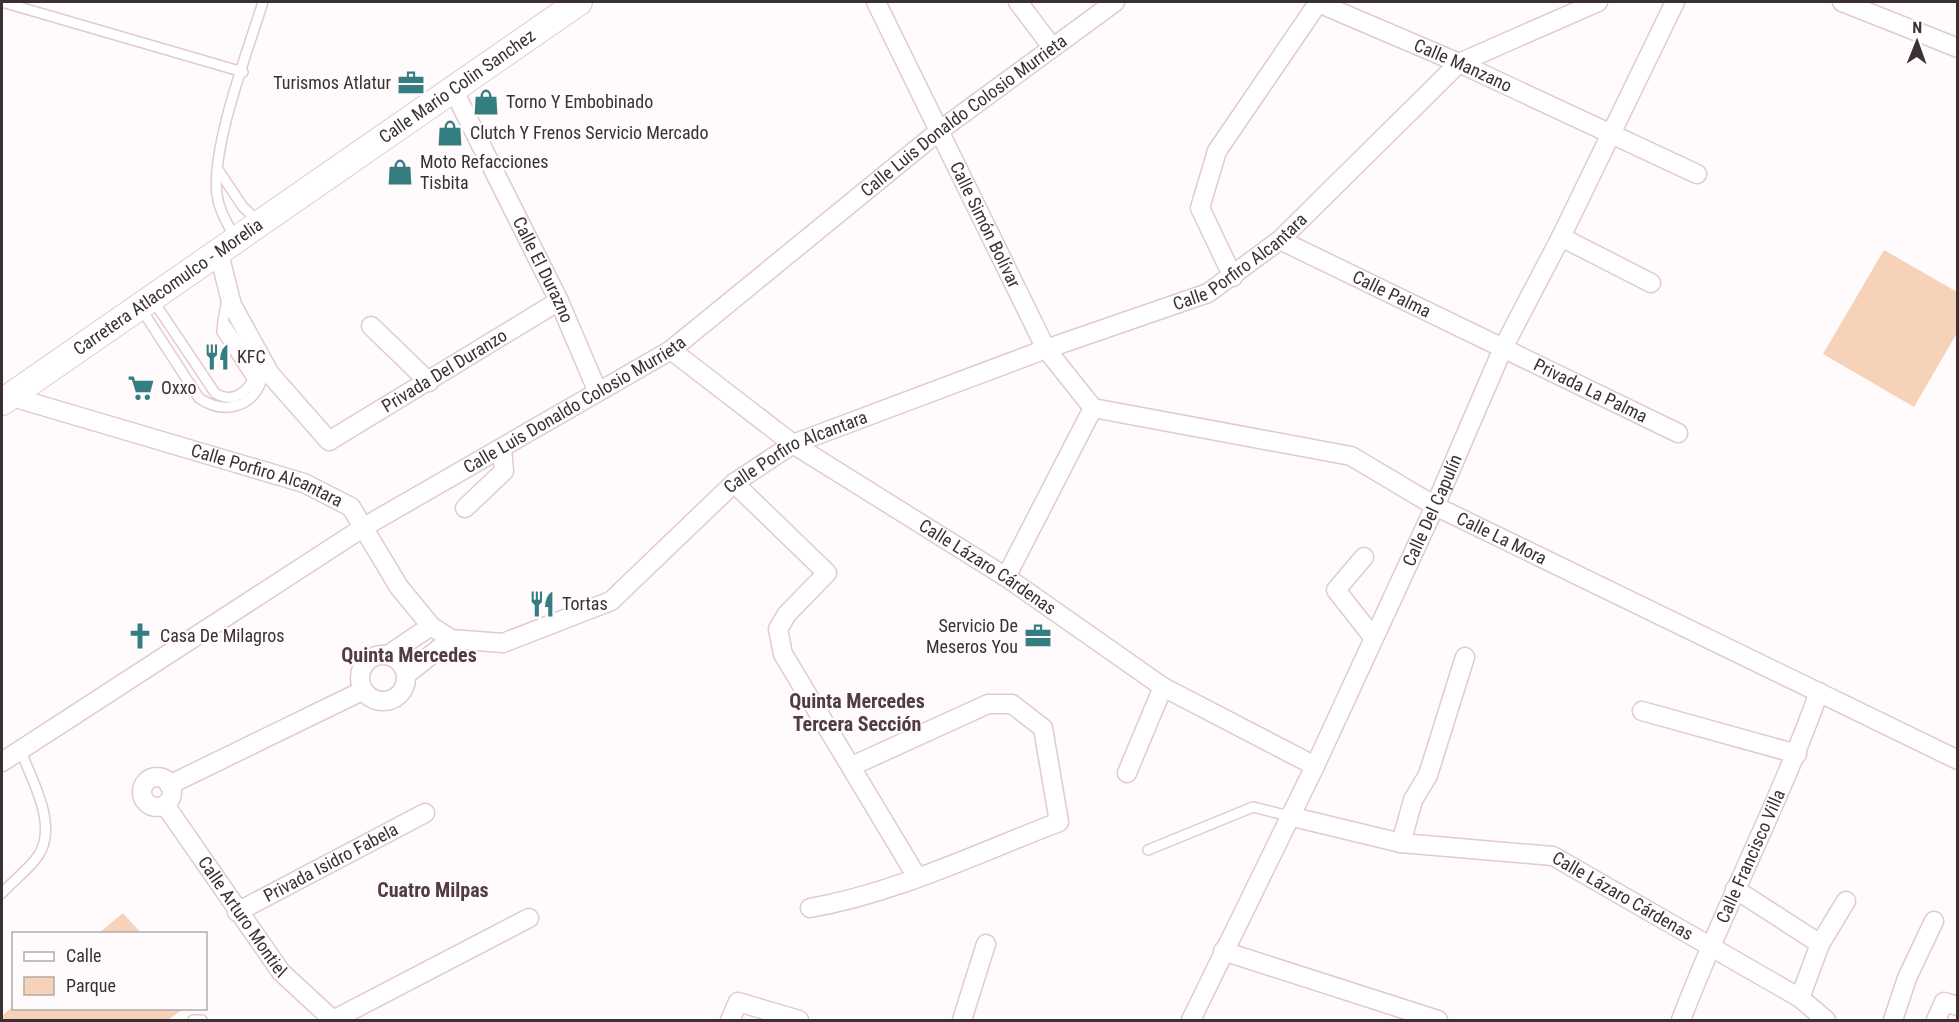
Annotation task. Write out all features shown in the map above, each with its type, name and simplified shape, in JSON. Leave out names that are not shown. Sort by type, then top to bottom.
[{"type":"main road","name":"Calle Mario Colin Sanchez","points":[[333,171],[579,2]]},
{"type":"main road","name":"Carretera Atlacomulco - Morelia","points":[[5,399],[333,171]]},
{"type":"street","name":"Calle Simón Bolívar","points":[[876,2],[1046,350]]},
{"type":"street","points":[[1018,2],[1052,47]]},
{"type":"street","name":"Calle Luis Donaldo Colosio Murrieta","points":[[2,762],[364,528],[502,449],[597,390],[671,350],[939,131],[1115,2]]},
{"type":"street","points":[[1233,277],[1200,207],[1217,151],[1317,2]]},
{"type":"street","name":"Calle Manzano","points":[[1317,2],[1612,132],[1697,174]]},
{"type":"street","name":"Calle Porfiro Alcantara","points":[[5,399],[304,483],[351,507],[399,587],[431,626],[451,639],[503,643],[611,601],[734,483],[793,444],[1046,350],[1208,293],[1233,277],[1280,240],[1459,63],[1598,2]]},
{"type":"street","name":"Calle Del Capulín","points":[[1191,1020],[1288,816],[1315,766],[1435,506],[1503,348],[1561,237],[1675,2]]},
{"type":"street","points":[[1842,2],[1958,48]]},
{"type":"street","name":"Calle El Durazno","points":[[453,88],[559,301],[597,390]]},
{"type":"street","points":[[1561,237],[1651,283]]},
{"type":"street","name":"Calle Palma","points":[[1280,240],[1503,348]]},
{"type":"street","points":[[227,245],[228,291]]},
{"type":"street","name":"Privada Del Duranzo","points":[[228,291],[232,305],[270,374],[329,441],[559,301]]},
{"type":"street","points":[[371,326],[429,382]]},
{"type":"street","name":"Privada La Palma","points":[[1503,348],[1678,433]]},
{"type":"street","name":"Calle Lázaro Cárdenas","points":[[671,350],[793,444],[1006,577],[1163,687],[1315,766]]},
{"type":"street","points":[[1006,577],[1093,408],[1046,350]]},
{"type":"street","name":"Calle La Mora","points":[[1093,408],[1351,456],[1435,506],[1958,760]]},
{"type":"street","points":[[465,508],[504,471],[502,449]]},
{"type":"street","points":[[734,483],[827,573],[787,614],[778,629],[783,654],[917,877]]},
{"type":"street","points":[[1364,557],[1336,590],[1373,637]]},
{"type":"street","points":[[388,655],[431,626]]},
{"type":"street","points":[[406,675],[451,639]]},
{"type":"street","points":[[377,655],[388,655],[400,663],[406,675],[405,686],[399,695],[391,700],[380,702],[370,698],[362,691],[359,680],[361,669],[367,660],[377,655]]},
{"type":"street","points":[[1401,843],[1413,800],[1428,776],[1465,657]]},
{"type":"street","points":[[1127,773],[1163,687]]},
{"type":"street","points":[[170,785],[362,691]]},
{"type":"street","name":"Calle Francisco Villa","points":[[1681,1020],[1709,947],[1797,754],[1819,692]]},
{"type":"street","points":[[810,908],[843,902],[917,877],[1059,822],[1043,728],[1012,704],[988,704],[852,766]]},
{"type":"street","points":[[1642,711],[1797,754]]},
{"type":"street","points":[[158,778],[170,785],[172,792],[165,805],[158,807],[146,802],[142,789],[145,783],[158,778]]},
{"type":"street","name":"Calle Arturo Montiel","points":[[165,805],[237,912],[281,972],[333,1020]]},
{"type":"street","name":"Privada Isidro Fabela","points":[[237,912],[425,813]]},
{"type":"street","name":"Calle Lázaro Cárdenas","points":[[1288,816],[1401,843],[1553,856],[1800,998],[1826,1020]]},
{"type":"street","points":[[1735,889],[1820,944]]},
{"type":"street","points":[[1800,998],[1820,944],[1846,901]]},
{"type":"street","points":[[333,1020],[529,918]]},
{"type":"street","points":[[1893,1020],[1907,978],[1934,921]]},
{"type":"street","points":[[962,1020],[986,944]]},
{"type":"street","points":[[1223,951],[1438,1020]]},
{"type":"street","points":[[730,1020],[738,1002],[799,1020]]},
{"type":"street","points":[[1936,1020],[1944,1002],[1958,1006]]},
{"type":"lane","points":[[7,2],[243,72]]},
{"type":"lane","points":[[227,245],[220,209],[217,168],[236,89],[264,2]]},
{"type":"lane","points":[[217,168],[243,207],[259,222]]},
{"type":"lane","points":[[145,301],[215,393],[224,399],[233,398],[249,387],[253,380],[222,332],[228,291]]},
{"type":"lane","points":[[145,301],[199,398],[213,407],[233,408],[257,394],[261,382],[258,370],[223,321]]},
{"type":"lane","points":[[2,893],[39,855],[45,831],[44,811],[20,749]]},
{"type":"lane","points":[[1148,850],[1253,807],[1288,816]]},
{"type":"lane","points":[[193,1020],[202,1020]]},
{"type":"green space","points":[[1884,250],[1957,292],[1957,333],[1914,407],[1823,354]]},
{"type":"green space","points":[[123,913],[140,932],[100,932]]},
{"type":"green space","points":[[12,1007],[12,1010],[182,1010],[168,1020],[2,1020],[2,1016]]},
{"type":"place","name":"Turismos Atlatur","points":[[411,83]]},
{"type":"place","name":"Torno Y Embobinado","points":[[486,102]]},
{"type":"place","name":"Clutch Y Frenos Servicio Mercado","points":[[450,133]]},
{"type":"place","name":"Moto Refacciones Tisbita","points":[[400,172]]},
{"type":"place","name":"KFC","points":[[217,357]]},
{"type":"place","name":"Oxxo","points":[[141,388]]},
{"type":"place","name":"Tortas","points":[[542,604]]},
{"type":"place","name":"Casa De Milagros","points":[[140,636]]},
{"type":"place","name":"Servicio De Meseros You","points":[[1038,636]]},
{"type":"district","name":"Quinta Mercedes","points":[[409,655]]},
{"type":"district","name":"Quinta Mercedes Tercera Sección","points":[[857,712]]},
{"type":"district","name":"Cuatro Milpas","points":[[433,890]]}]
